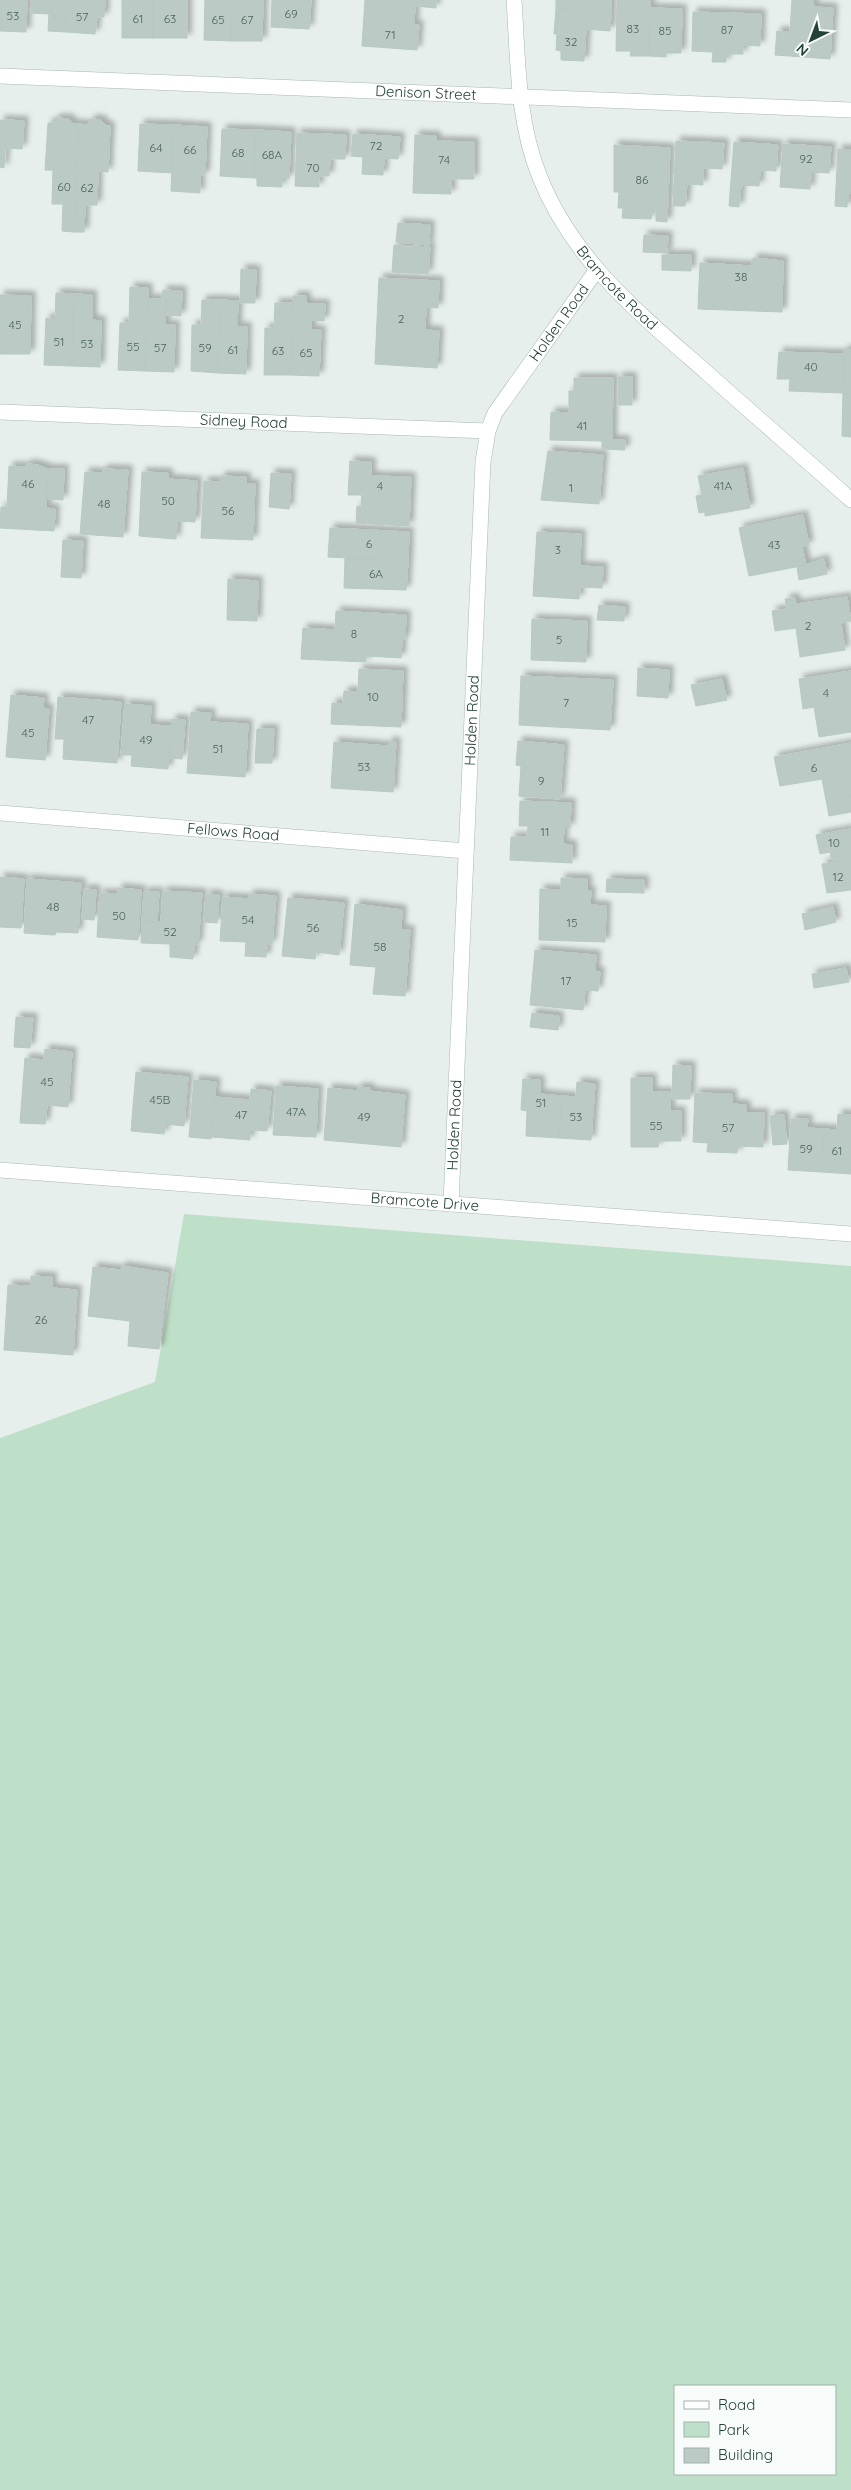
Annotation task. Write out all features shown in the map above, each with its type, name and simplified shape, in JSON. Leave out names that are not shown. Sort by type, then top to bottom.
[{"type":"street","name":"Bramcote Road","points":[[514,0],[520,96],[527,138],[539,176],[563,223],[596,271],[641,315],[851,500]]},
{"type":"street","name":"Denison Street","points":[[0,76],[851,110]]},
{"type":"street","name":"Holden Road","points":[[451,1204],[483,462],[488,431],[508,393],[596,271]]},
{"type":"street","name":"Sidney Road","points":[[0,412],[488,431]]},
{"type":"street","name":"Fellows Road","points":[[0,814],[466,851]]},
{"type":"street","name":"Bramcote Drive","points":[[0,1170],[851,1234]]},
{"type":"green space","points":[[184,1214],[851,1266],[851,2490],[0,2490],[0,1438],[155,1382]]},
{"type":"building","points":[[0,0],[27,0],[26,32],[0,31]]},
{"type":"building","points":[[32,0],[67,0],[66,32],[48,31],[49,14],[31,13]]},
{"type":"building","points":[[67,0],[105,0],[104,17],[97,17],[95,34],[66,32]]},
{"type":"building","points":[[122,0],[153,0],[153,38],[122,38]]},
{"type":"building","points":[[153,0],[187,0],[187,38],[153,38]]},
{"type":"building","points":[[205,0],[232,0],[231,41],[204,40]]},
{"type":"building","points":[[232,0],[263,0],[262,41],[231,41]]},
{"type":"building","points":[[272,0],[311,0],[309,29],[271,27]]},
{"type":"building","points":[[365,0],[436,0],[436,8],[415,6],[414,25],[419,25],[417,50],[362,46]]},
{"type":"building","points":[[556,0],[611,0],[611,12],[556,9]]},
{"type":"building","points":[[617,0],[650,0],[649,56],[630,56],[631,51],[616,51]]},
{"type":"building","points":[[792,0],[813,0],[814,7],[833,8],[830,59],[775,55],[777,31],[790,32]]},
{"type":"building","points":[[650,8],[682,9],[681,53],[666,53],[666,57],[649,56]]},
{"type":"building","points":[[556,9],[611,12],[610,31],[586,29],[584,61],[561,60],[561,51],[556,50],[557,34],[554,34]]},
{"type":"building","points":[[693,12],[761,14],[760,46],[743,45],[743,54],[726,54],[726,62],[712,62],[713,52],[692,51]]},
{"type":"building","points":[[57,118],[69,119],[73,124],[79,124],[74,232],[62,231],[63,204],[52,204],[53,170],[45,170],[48,123],[52,123]]},
{"type":"building","points":[[92,119],[101,120],[106,126],[110,126],[108,172],[98,171],[97,205],[85,205],[84,232],[74,232],[79,124],[87,125]]},
{"type":"building","points":[[0,120],[7,120],[4,168],[0,167]]},
{"type":"building","points":[[7,120],[24,121],[22,149],[6,148]]},
{"type":"building","points":[[140,124],[174,125],[172,173],[138,171]]},
{"type":"building","points":[[174,125],[207,127],[205,175],[200,175],[200,193],[171,191]]},
{"type":"building","points":[[222,129],[256,130],[254,178],[220,176]]},
{"type":"building","points":[[256,130],[291,132],[289,179],[282,178],[282,187],[257,186],[257,178],[254,178]]},
{"type":"building","points":[[297,133],[346,135],[345,159],[330,159],[329,176],[319,176],[319,187],[295,186]]},
{"type":"building","points":[[353,134],[400,137],[398,159],[384,158],[383,175],[362,174],[363,157],[351,156]]},
{"type":"building","points":[[415,135],[436,136],[436,141],[474,142],[474,179],[451,179],[451,194],[413,193]]},
{"type":"building","points":[[676,141],[724,143],[722,169],[703,168],[703,185],[687,184],[685,206],[673,206]]},
{"type":"building","points":[[734,142],[778,145],[776,171],[760,170],[759,186],[741,185],[739,207],[729,206]]},
{"type":"building","points":[[783,144],[831,147],[829,173],[811,172],[810,189],[780,187]]},
{"type":"building","points":[[614,145],[670,148],[667,222],[656,221],[656,210],[652,210],[651,219],[622,218],[623,208],[618,208],[619,192],[614,192]]},
{"type":"building","points":[[838,149],[851,150],[851,193],[848,193],[847,207],[835,206]]},
{"type":"building","points":[[398,223],[430,225],[429,245],[396,242]]},
{"type":"building","points":[[644,235],[668,236],[667,253],[643,252]]},
{"type":"building","points":[[394,245],[430,247],[428,274],[392,272]]},
{"type":"building","points":[[662,255],[691,255],[691,271],[662,270]]},
{"type":"building","points":[[753,258],[783,261],[782,312],[698,309],[700,263],[752,266]]},
{"type":"building","points":[[241,269],[256,270],[255,303],[240,303]]},
{"type":"building","points":[[379,278],[439,281],[438,308],[426,307],[425,330],[439,331],[437,368],[375,364]]},
{"type":"building","points":[[130,287],[148,288],[145,371],[118,370],[120,323],[129,323]]},
{"type":"building","points":[[163,290],[182,291],[181,316],[166,315],[166,299],[162,299]]},
{"type":"building","points":[[56,293],[74,294],[72,366],[44,365],[46,318],[55,319]]},
{"type":"building","points":[[74,294],[92,295],[92,320],[101,321],[100,367],[72,366]]},
{"type":"building","points":[[0,295],[31,296],[30,354],[0,354]]},
{"type":"building","points":[[293,296],[306,296],[306,303],[311,304],[311,330],[321,330],[319,376],[291,375]]},
{"type":"building","points":[[148,299],[166,299],[165,325],[175,325],[174,372],[145,371]]},
{"type":"building","points":[[202,300],[220,300],[218,373],[191,371],[192,325],[201,325]]},
{"type":"building","points":[[220,300],[238,301],[237,327],[247,327],[246,374],[218,373]]},
{"type":"building","points":[[275,303],[293,303],[291,375],[264,375],[265,328],[274,328]]},
{"type":"building","points":[[311,304],[325,304],[324,321],[311,320]]},
{"type":"building","points":[[844,350],[851,350],[851,437],[842,436]]},
{"type":"building","points":[[779,352],[844,354],[843,393],[789,391],[790,379],[777,379]]},
{"type":"building","points":[[618,377],[632,377],[632,405],[618,405]]},
{"type":"building","points":[[574,378],[613,378],[612,440],[625,440],[625,450],[602,449],[602,441],[550,440],[551,412],[569,413],[569,391],[574,391]]},
{"type":"building","points":[[548,451],[603,455],[599,504],[541,500]]},
{"type":"building","points":[[350,461],[371,462],[371,476],[411,477],[409,526],[356,523],[357,506],[361,507],[362,495],[348,495]]},
{"type":"building","points":[[28,464],[48,469],[46,508],[55,509],[54,531],[0,528],[1,507],[7,507],[9,466],[24,467]]},
{"type":"building","points":[[743,468],[750,508],[705,516],[705,512],[699,513],[696,496],[702,495],[698,476]]},
{"type":"building","points":[[48,469],[64,469],[63,500],[47,499]]},
{"type":"building","points":[[103,469],[128,470],[123,537],[80,534],[85,472],[103,473]]},
{"type":"building","points":[[142,472],[168,473],[168,479],[197,481],[195,522],[177,521],[176,539],[139,536]]},
{"type":"building","points":[[271,473],[291,474],[289,509],[269,507]]},
{"type":"building","points":[[221,476],[246,477],[246,484],[255,484],[253,540],[201,538],[204,481],[220,482]]},
{"type":"building","points":[[803,515],[809,545],[802,546],[806,565],[749,576],[739,528]]},
{"type":"building","points":[[330,528],[409,532],[408,561],[328,557]]},
{"type":"building","points":[[537,532],[581,534],[580,566],[603,567],[602,588],[580,587],[579,599],[533,596]]},
{"type":"building","points":[[63,540],[83,541],[81,578],[61,577]]},
{"type":"building","points":[[345,558],[408,561],[406,590],[344,588]]},
{"type":"building","points":[[824,559],[827,574],[799,580],[797,567]]},
{"type":"building","points":[[228,579],[258,581],[257,621],[227,620]]},
{"type":"building","points":[[847,597],[851,621],[841,623],[845,650],[800,657],[796,628],[775,631],[772,611],[787,609],[785,599],[795,598],[796,604]]},
{"type":"building","points":[[599,605],[625,607],[624,621],[597,620]]},
{"type":"building","points":[[336,611],[406,615],[405,639],[402,639],[401,658],[366,656],[366,662],[301,659],[303,628],[335,630]]},
{"type":"building","points":[[532,619],[587,621],[586,662],[531,660]]},
{"type":"building","points":[[638,668],[669,670],[668,698],[637,696]]},
{"type":"building","points":[[359,669],[403,671],[401,727],[331,724],[332,703],[343,704],[344,691],[358,692]]},
{"type":"building","points":[[851,671],[851,732],[819,737],[814,707],[803,709],[799,679]]},
{"type":"building","points":[[521,676],[613,680],[610,730],[519,725]]},
{"type":"building","points":[[722,679],[727,700],[696,706],[691,685]]},
{"type":"building","points":[[11,695],[44,698],[43,708],[49,709],[45,760],[6,757]]},
{"type":"building","points":[[58,697],[121,702],[117,763],[63,759],[64,739],[55,739]]},
{"type":"building","points":[[125,704],[151,706],[150,725],[171,726],[168,769],[131,766],[132,755],[121,755]]},
{"type":"building","points":[[191,712],[211,713],[210,722],[248,724],[245,777],[187,773]]},
{"type":"building","points":[[172,719],[185,720],[182,759],[169,758]]},
{"type":"building","points":[[257,729],[274,729],[272,763],[255,763]]},
{"type":"building","points":[[389,741],[396,742],[393,792],[331,788],[334,742],[388,746]]},
{"type":"building","points":[[518,741],[564,745],[560,799],[519,796],[521,766],[516,765]]},
{"type":"building","points":[[851,743],[851,796],[826,800],[822,779],[780,786],[774,757]]},
{"type":"building","points":[[851,796],[851,812],[829,816],[826,800]]},
{"type":"building","points":[[520,801],[571,803],[570,828],[564,827],[563,844],[572,845],[572,863],[510,860],[511,837],[527,837],[528,826],[519,826]]},
{"type":"building","points":[[851,829],[851,859],[832,862],[830,852],[820,854],[816,835]]},
{"type":"building","points":[[851,859],[851,890],[827,893],[822,864]]},
{"type":"building","points":[[0,877],[24,879],[21,928],[0,927]]},
{"type":"building","points":[[561,878],[587,879],[587,891],[591,891],[590,905],[606,906],[605,942],[539,940],[540,889],[561,890]]},
{"type":"building","points":[[27,879],[81,883],[78,933],[56,932],[55,935],[24,933]]},
{"type":"building","points":[[607,879],[644,880],[644,893],[606,892]]},
{"type":"building","points":[[118,888],[141,890],[138,940],[97,937],[100,893],[118,894]]},
{"type":"building","points":[[84,889],[96,890],[94,920],[82,919]]},
{"type":"building","points":[[163,891],[202,893],[198,944],[194,944],[193,959],[170,957],[170,944],[141,943],[142,921],[161,922]]},
{"type":"building","points":[[144,892],[159,892],[157,922],[142,921]]},
{"type":"building","points":[[206,894],[219,895],[217,923],[204,922]]},
{"type":"building","points":[[249,894],[276,896],[272,944],[267,944],[266,957],[245,956],[246,942],[220,941],[223,897],[249,899]]},
{"type":"building","points":[[288,898],[344,903],[339,955],[316,952],[315,959],[282,956]]},
{"type":"building","points":[[355,904],[402,910],[401,930],[410,930],[405,996],[373,994],[376,967],[350,965]]},
{"type":"building","points":[[833,907],[836,922],[805,930],[802,914]]},
{"type":"building","points":[[535,950],[596,955],[595,971],[600,972],[598,991],[585,990],[583,1010],[530,1005]]},
{"type":"building","points":[[846,968],[849,982],[814,988],[812,974]]},
{"type":"building","points":[[532,1013],[559,1016],[558,1030],[530,1027]]},
{"type":"building","points":[[16,1017],[33,1018],[30,1048],[14,1047]]},
{"type":"building","points":[[45,1049],[72,1052],[68,1107],[47,1105],[45,1124],[20,1123],[25,1058],[44,1060]]},
{"type":"building","points":[[673,1065],[691,1066],[690,1099],[672,1099]]},
{"type":"building","points":[[136,1072],[188,1077],[184,1126],[165,1124],[164,1134],[131,1131]]},
{"type":"building","points":[[631,1078],[652,1078],[652,1092],[670,1092],[670,1111],[681,1111],[681,1141],[659,1141],[658,1147],[631,1147]]},
{"type":"building","points":[[523,1079],[540,1080],[540,1094],[562,1096],[559,1138],[526,1136],[527,1111],[521,1110]]},
{"type":"building","points":[[194,1080],[216,1082],[211,1139],[189,1137]]},
{"type":"building","points":[[577,1082],[595,1084],[591,1140],[559,1138],[562,1096],[576,1097]]},
{"type":"building","points":[[276,1086],[318,1089],[316,1137],[273,1135]]},
{"type":"building","points":[[358,1087],[370,1088],[369,1091],[405,1095],[401,1147],[324,1140],[328,1088],[358,1091]]},
{"type":"building","points":[[251,1089],[271,1091],[267,1131],[250,1130],[250,1140],[212,1137],[215,1097],[250,1100]]},
{"type":"building","points":[[695,1093],[732,1094],[732,1104],[746,1105],[746,1113],[764,1113],[763,1147],[738,1146],[737,1153],[707,1152],[708,1143],[693,1142]]},
{"type":"building","points":[[838,1114],[851,1115],[851,1174],[821,1172],[824,1129],[837,1130]]},
{"type":"building","points":[[784,1115],[787,1144],[773,1145],[770,1116]]},
{"type":"building","points":[[791,1119],[808,1119],[807,1128],[824,1129],[821,1172],[788,1170]]},
{"type":"building","points":[[122,1266],[168,1273],[159,1349],[128,1346],[130,1321],[88,1316],[93,1267],[121,1270]]},
{"type":"building","points":[[31,1276],[52,1277],[52,1288],[77,1290],[73,1355],[4,1350],[8,1285],[31,1286]]}]
